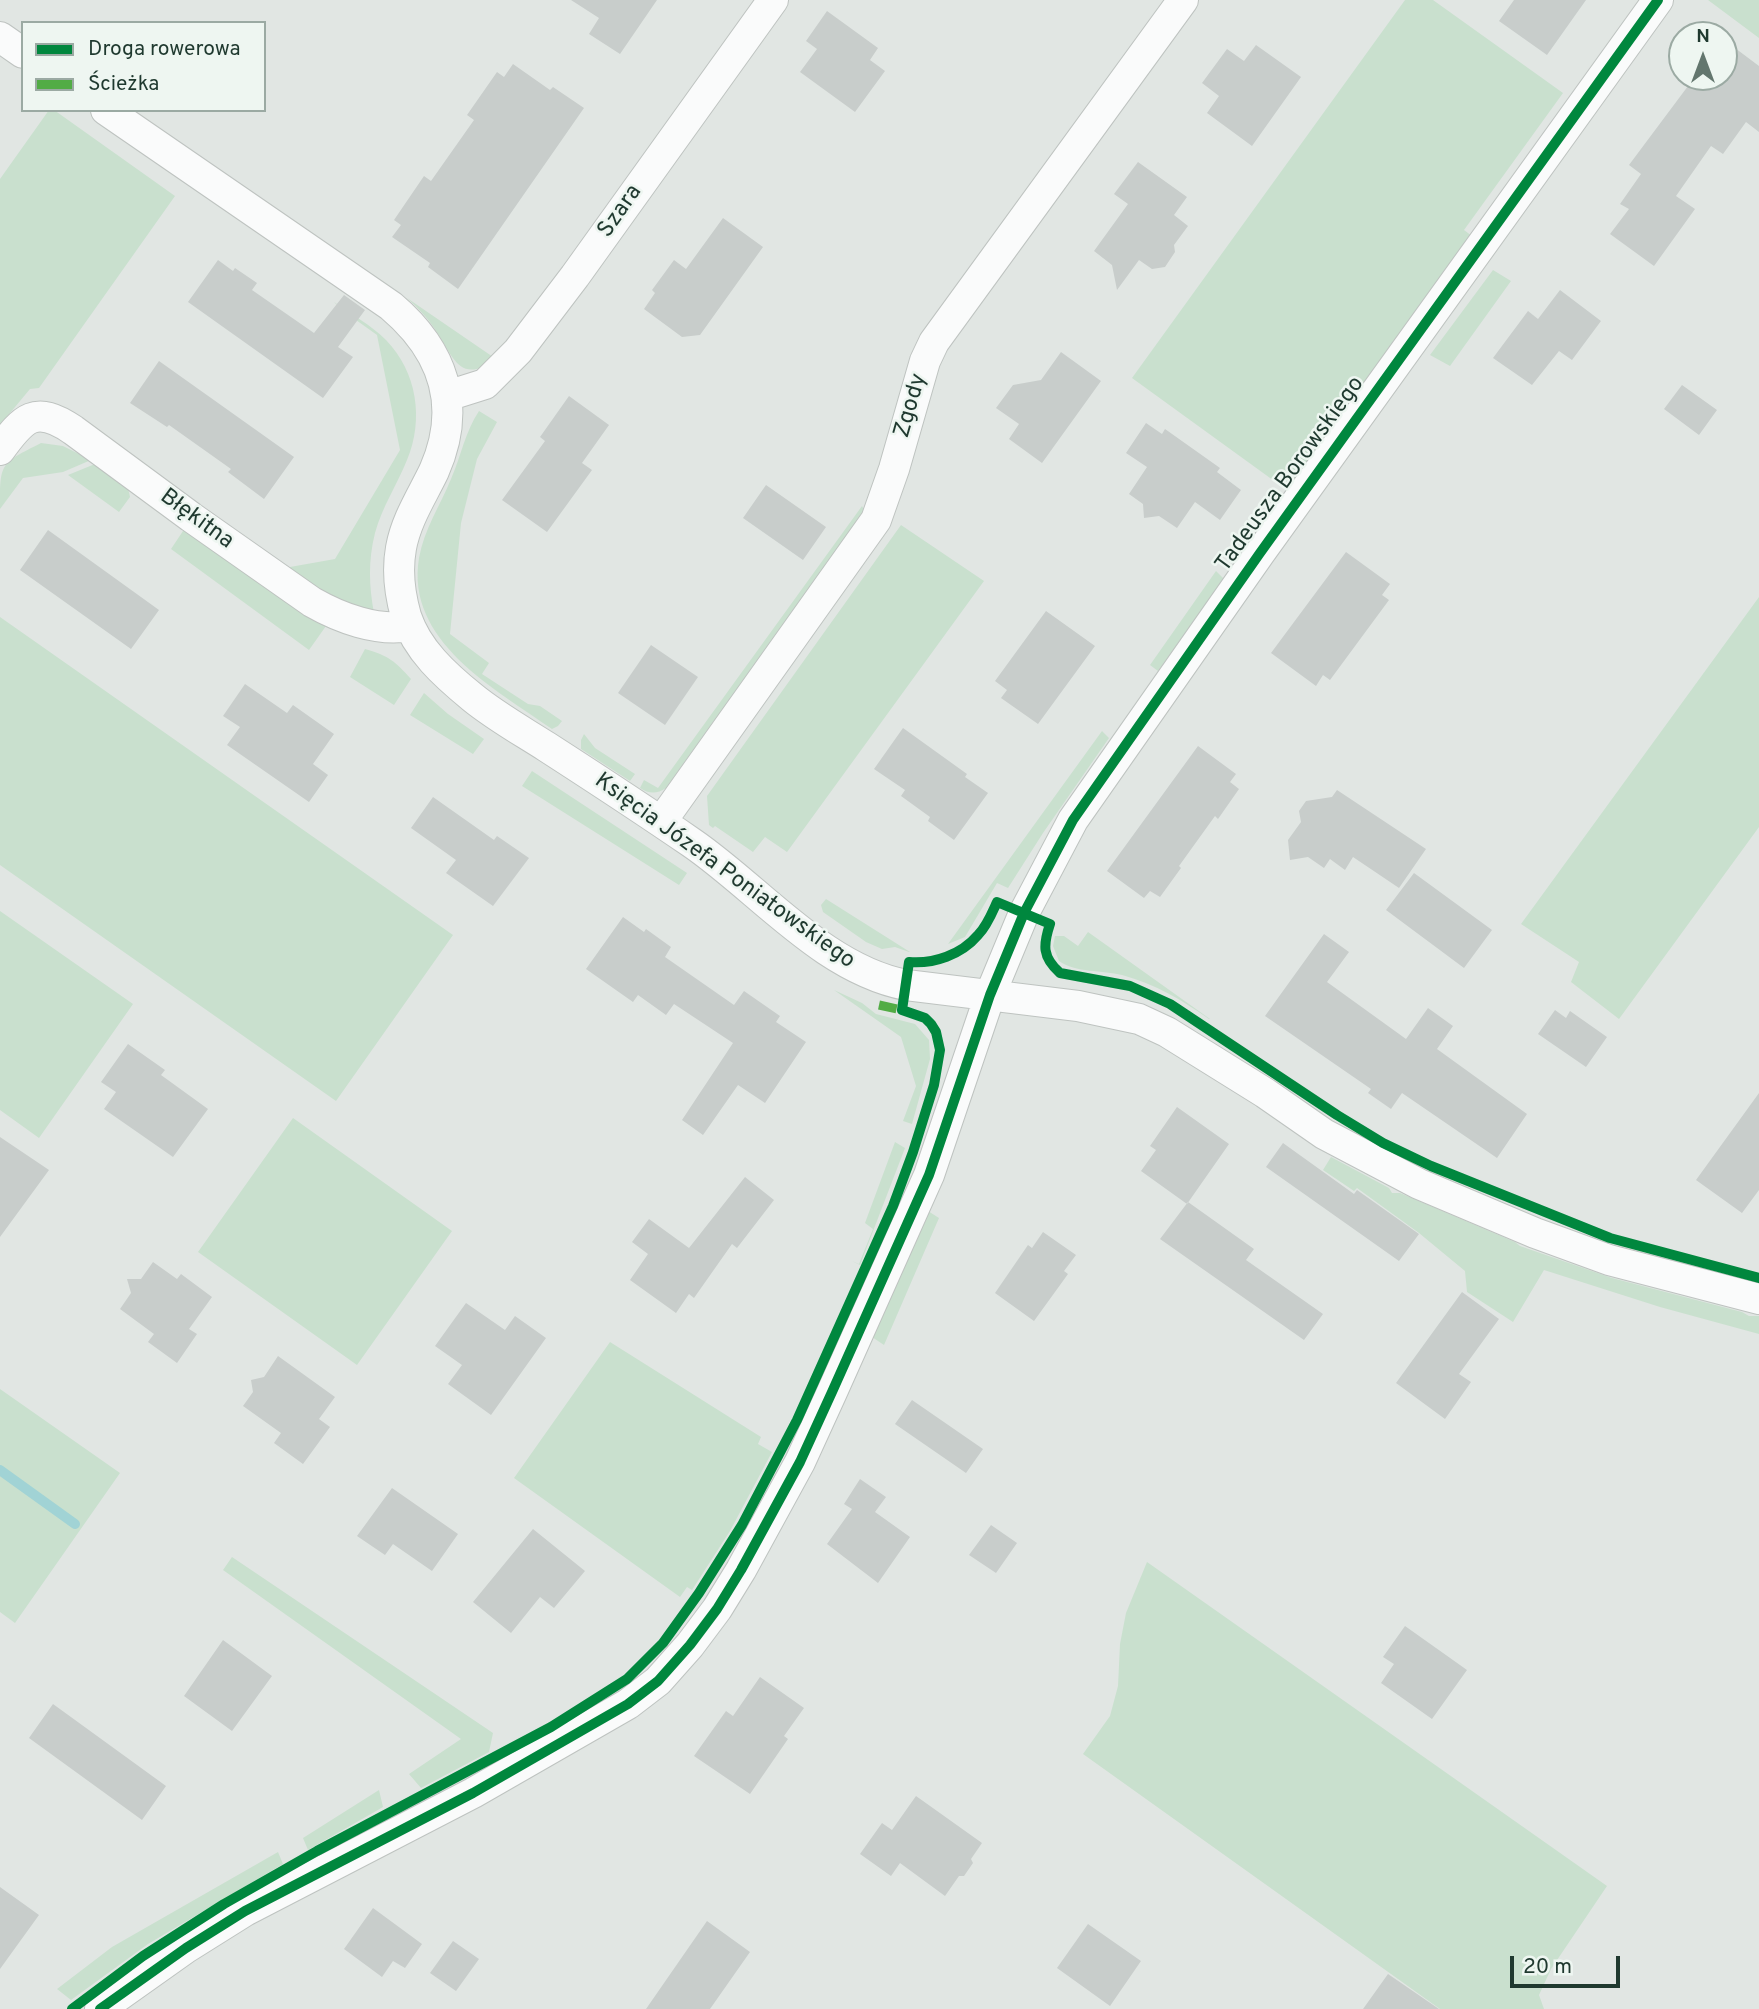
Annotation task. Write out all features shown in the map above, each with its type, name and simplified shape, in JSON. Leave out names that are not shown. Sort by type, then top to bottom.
[{"type":"street","name":"Szara","points":[[447,396],[485,384],[495,377],[526,342],[774,0]]},
{"type":"street","name":"Zgody","points":[[661,822],[876,520],[925,361],[934,342],[1183,0]]},
{"type":"street","name":"Tadeusza Borowskiego","points":[[100,2009],[175,1955],[245,1911],[473,1793],[591,1727],[645,1693],[676,1662],[711,1617],[741,1570],[810,1440],[929,1175],[990,995],[1031,898],[1073,820],[1150,707],[1658,0]]},
{"type":"street","points":[[0,37],[21,52]]},
{"type":"street","name":"Księcia Józefa Poniatowskiego","points":[[109,112],[391,306],[424,338],[438,367],[447,396],[447,426],[442,449],[407,527],[399,558],[400,587],[410,626],[439,668],[474,699],[718,862],[790,923],[861,971],[906,985],[1078,1006],[1139,1019],[1167,1032],[1265,1093],[1324,1134],[1419,1184],[1535,1233],[1609,1260],[1759,1299]]},
{"type":"street","name":"Błękitna","points":[[0,450],[17,426],[27,419],[55,419],[323,608],[369,624],[398,628],[410,626]]},
{"type":"green space","points":[[1405,0],[1433,0],[1563,93],[1464,230],[1472,236],[1288,491],[1132,378]]},
{"type":"green space","points":[[1708,0],[1759,0],[1759,38]]},
{"type":"green space","points":[[48,112],[57,112],[175,196],[39,388],[30,389],[0,425],[0,179]]},
{"type":"green space","points":[[1493,270],[1511,281],[1450,366],[1430,355]]},
{"type":"green space","points":[[407,298],[496,359],[474,369],[459,365],[430,322]]},
{"type":"green space","points":[[334,302],[386,340],[396,353],[411,381],[416,412],[412,444],[375,533],[370,573],[374,613],[344,603],[287,571],[290,567],[335,559],[400,450],[377,335]]},
{"type":"green space","points":[[479,411],[497,422],[477,459],[461,523],[450,634],[489,663],[482,674],[528,704],[540,706],[562,721],[552,729],[505,697],[459,660],[440,638],[426,614],[418,588],[419,558],[425,537]]},
{"type":"green space","points":[[41,443],[63,446],[91,460],[63,472],[23,478],[0,509],[2,473],[5,466]]},
{"type":"green space","points":[[95,464],[128,488],[130,497],[119,512],[68,475]]},
{"type":"green space","points":[[862,506],[864,510],[861,515],[666,788],[653,792],[640,788],[644,780],[658,788]]},
{"type":"green space","points":[[901,525],[984,581],[787,852],[765,837],[753,852],[715,826],[713,828],[709,825],[707,796]]},
{"type":"green space","points":[[185,528],[326,626],[309,650],[171,549]]},
{"type":"green space","points":[[1216,571],[1224,579],[1158,671],[1150,665]]},
{"type":"green space","points":[[1759,597],[1759,827],[1619,1019],[1571,982],[1579,962],[1521,924]]},
{"type":"green space","points":[[0,617],[453,935],[336,1101],[0,865]]},
{"type":"green space","points":[[365,649],[391,660],[411,679],[394,705],[350,677]]},
{"type":"green space","points":[[424,693],[484,739],[473,754],[410,715]]},
{"type":"green space","points":[[1102,731],[1109,738],[1008,888],[997,883],[965,937],[948,944]]},
{"type":"green space","points":[[584,734],[595,748],[635,774],[630,781],[581,749]]},
{"type":"green space","points":[[532,771],[687,873],[679,885],[522,786]]},
{"type":"green space","points":[[826,899],[910,952],[895,947],[882,949],[866,942],[823,912],[821,905]]},
{"type":"green space","points":[[0,911],[133,1004],[39,1138],[0,1110]]},
{"type":"green space","points":[[1088,932],[1210,1019],[1146,983],[1122,975],[1073,968],[1059,961],[1053,946],[1055,936],[1064,936],[1078,946]]},
{"type":"green space","points":[[834,990],[862,1003],[876,1014],[915,1024],[929,1040],[930,1059],[912,1124],[903,1121],[916,1086],[901,1037]]},
{"type":"green space","points":[[293,1118],[452,1231],[357,1365],[198,1252]]},
{"type":"green space","points":[[895,1142],[905,1148],[860,1265],[852,1261],[859,1264],[873,1229],[865,1223]]},
{"type":"green space","points":[[1331,1157],[1389,1188],[1392,1193],[1400,1193],[1520,1246],[1612,1278],[1749,1316],[1759,1316],[1759,1334],[1660,1307],[1544,1270],[1513,1322],[1467,1292],[1465,1271],[1419,1233],[1357,1188],[1354,1191],[1323,1170]]},
{"type":"green space","points":[[928,1211],[939,1218],[884,1345],[872,1337]]},
{"type":"green space","points":[[610,1342],[761,1437],[758,1444],[772,1452],[730,1531],[692,1590],[687,1587],[680,1597],[514,1478]]},
{"type":"green space","points":[[0,1389],[120,1473],[15,1623],[0,1612]]},
{"type":"green space","points":[[232,1557],[493,1733],[489,1752],[421,1788],[409,1774],[461,1739],[223,1570]]},
{"type":"green space","points":[[1147,1562],[1607,1886],[1551,1969],[1539,1995],[1544,2009],[1440,2009],[1083,1754],[1110,1716],[1118,1686],[1120,1644],[1126,1613]]},
{"type":"green space","points":[[379,1790],[383,1807],[308,1850],[303,1838]]},
{"type":"green space","points":[[278,1852],[283,1864],[148,1944],[71,2000],[57,1989],[112,1947]]},
{"type":"building","points":[[571,0],[657,0],[620,54],[589,34],[599,18]]},
{"type":"building","points":[[1514,0],[1586,0],[1547,55],[1499,21]]},
{"type":"building","points":[[827,11],[878,48],[870,60],[885,71],[855,112],[800,72],[817,49],[806,41]]},
{"type":"building","points":[[1256,45],[1301,77],[1252,146],[1207,113],[1219,96],[1202,83],[1227,49],[1244,61]]},
{"type":"building","points":[[1738,50],[1759,66],[1759,132],[1746,122],[1723,154],[1711,146],[1676,196],[1695,209],[1654,266],[1610,234],[1629,209],[1620,204],[1641,174],[1629,165],[1684,91],[1738,91]]},
{"type":"building","points":[[513,64],[550,90],[553,87],[584,108],[458,289],[428,267],[430,263],[392,237],[401,225],[394,220],[424,176],[431,181],[474,120],[467,115],[497,72],[504,77]]},
{"type":"building","points":[[1138,162],[1187,197],[1174,215],[1188,226],[1174,245],[1175,252],[1165,267],[1152,269],[1139,260],[1117,290],[1112,265],[1094,251],[1128,204],[1114,194]]},
{"type":"building","points":[[723,218],[763,247],[700,335],[682,337],[644,309],[655,293],[652,290],[674,260],[686,269]]},
{"type":"building","points":[[218,260],[257,283],[252,290],[314,333],[344,295],[365,310],[338,347],[353,357],[323,398],[188,302]]},
{"type":"building","points":[[1560,290],[1601,321],[1572,360],[1559,351],[1532,385],[1493,358],[1528,311],[1538,319]]},
{"type":"building","points":[[1061,352],[1101,381],[1042,463],[1009,439],[1019,424],[996,408],[1013,385],[1041,380]]},
{"type":"building","points":[[159,361],[294,457],[264,499],[228,472],[231,469],[169,425],[167,427],[130,403]]},
{"type":"building","points":[[1682,385],[1717,410],[1699,435],[1664,409]]},
{"type":"building","points":[[569,396],[609,425],[582,463],[592,470],[547,532],[502,500],[545,441],[540,437]]},
{"type":"building","points":[[1146,423],[1162,434],[1165,429],[1220,468],[1217,472],[1241,490],[1220,520],[1195,502],[1177,528],[1159,516],[1144,518],[1143,504],[1129,494],[1147,467],[1126,453]]},
{"type":"building","points":[[766,485],[826,527],[803,560],[743,518]]},
{"type":"building","points":[[48,530],[159,610],[131,649],[20,570]]},
{"type":"building","points":[[1346,552],[1390,584],[1382,595],[1389,600],[1330,680],[1323,675],[1316,686],[1271,653]]},
{"type":"building","points":[[1046,611],[1095,646],[1038,724],[1001,698],[1007,690],[995,681]]},
{"type":"building","points":[[651,645],[698,677],[665,725],[618,693]]},
{"type":"building","points":[[245,684],[287,713],[293,705],[334,734],[313,764],[328,775],[309,802],[227,745],[240,727],[223,716]]},
{"type":"building","points":[[903,728],[967,774],[965,777],[988,793],[954,840],[928,821],[930,817],[901,796],[905,790],[874,769]]},
{"type":"building","points":[[1198,746],[1236,774],[1230,782],[1239,789],[1218,819],[1215,816],[1160,897],[1150,891],[1144,898],[1107,871]]},
{"type":"building","points":[[1337,790],[1426,849],[1399,888],[1353,857],[1345,870],[1330,859],[1324,868],[1308,857],[1290,860],[1288,840],[1301,822],[1299,811],[1306,801],[1332,797]]},
{"type":"building","points":[[433,797],[494,840],[497,836],[529,858],[493,906],[446,873],[456,860],[411,828]]},
{"type":"building","points":[[1414,873],[1492,930],[1464,968],[1386,910]]},
{"type":"building","points":[[623,917],[671,947],[665,957],[734,1005],[744,991],[780,1016],[776,1022],[806,1042],[765,1103],[738,1085],[703,1135],[682,1120],[733,1043],[674,1004],[666,1015],[638,995],[633,1002],[586,969]]},
{"type":"building","points":[[1324,934],[1349,952],[1327,982],[1406,1039],[1428,1008],[1453,1026],[1437,1049],[1527,1114],[1497,1158],[1402,1093],[1391,1109],[1368,1093],[1371,1089],[1265,1016]]},
{"type":"building","points":[[1555,1010],[1566,1018],[1570,1011],[1607,1037],[1586,1067],[1538,1034]]},
{"type":"building","points":[[128,1044],[165,1070],[161,1075],[208,1109],[173,1157],[104,1109],[116,1092],[101,1082]]},
{"type":"building","points":[[1759,1093],[1759,1190],[1742,1213],[1696,1180]]},
{"type":"building","points":[[1177,1107],[1229,1144],[1187,1204],[1141,1171],[1156,1150],[1150,1146]]},
{"type":"building","points":[[0,1137],[49,1170],[0,1237]]},
{"type":"building","points":[[1283,1143],[1354,1194],[1357,1190],[1419,1234],[1399,1261],[1266,1167]]},
{"type":"building","points":[[745,1177],[774,1200],[737,1248],[732,1244],[694,1298],[689,1294],[676,1313],[630,1280],[648,1254],[632,1242],[649,1219],[689,1248]]},
{"type":"building","points":[[1188,1202],[1254,1249],[1246,1260],[1323,1314],[1304,1340],[1160,1239]]},
{"type":"building","points":[[1043,1232],[1076,1255],[1064,1271],[1068,1274],[1034,1321],[995,1293],[1028,1245],[1032,1248]]},
{"type":"building","points":[[153,1262],[177,1279],[181,1274],[212,1297],[189,1329],[197,1334],[177,1363],[148,1342],[154,1334],[120,1309],[131,1293],[127,1279],[141,1279]]},
{"type":"building","points":[[1462,1292],[1499,1319],[1459,1374],[1471,1382],[1445,1419],[1396,1383]]},
{"type":"building","points":[[466,1303],[505,1330],[515,1316],[546,1338],[491,1415],[448,1384],[462,1365],[435,1346]]},
{"type":"building","points":[[278,1356],[335,1397],[319,1419],[330,1427],[303,1464],[274,1443],[281,1433],[243,1406],[253,1392],[251,1380],[264,1377]]},
{"type":"building","points":[[912,1400],[983,1449],[966,1473],[895,1424]]},
{"type":"building","points":[[860,1479],[886,1497],[875,1512],[910,1537],[878,1583],[827,1544],[852,1509],[844,1504]]},
{"type":"building","points":[[392,1488],[458,1534],[432,1571],[393,1544],[385,1555],[357,1536]]},
{"type":"building","points":[[991,1525],[1017,1543],[996,1573],[969,1555]]},
{"type":"building","points":[[533,1529],[585,1571],[554,1608],[540,1597],[511,1633],[473,1602]]},
{"type":"building","points":[[1405,1626],[1467,1670],[1432,1719],[1381,1683],[1394,1664],[1383,1657]]},
{"type":"building","points":[[223,1640],[272,1676],[232,1731],[184,1696]]},
{"type":"building","points":[[760,1677],[804,1708],[784,1736],[788,1739],[750,1794],[694,1756],[726,1711],[733,1716]]},
{"type":"building","points":[[53,1704],[166,1786],[142,1820],[29,1738]]},
{"type":"building","points":[[916,1796],[982,1843],[964,1876],[959,1876],[945,1896],[900,1863],[891,1876],[860,1854],[882,1823],[892,1830]]},
{"type":"building","points":[[0,1887],[39,1915],[0,1969]]},
{"type":"building","points":[[373,1908],[422,1944],[405,1968],[393,1961],[382,1977],[344,1949]]},
{"type":"building","points":[[707,1921],[750,1952],[710,2009],[646,2009]]},
{"type":"building","points":[[1088,1924],[1141,1961],[1110,2006],[1057,1968]]},
{"type":"building","points":[[453,1941],[479,1959],[456,1991],[430,1973]]},
{"type":"building","points":[[1388,1974],[1439,2009],[1363,2009]]},
{"type":"waterway","points":[[0,1470],[75,1524]]},
{"type":"marked path","points":[[879,1005],[902,1010]]},
{"type":"cycle path","points":[[100,2009],[186,1948],[245,1911],[473,1793],[628,1704],[658,1681],[690,1645],[741,1570],[800,1462],[929,1175],[990,995],[1024,913],[1073,820],[1260,553],[1658,0]]},
{"type":"cycle path","points":[[72,2009],[143,1956],[224,1904],[317,1851],[551,1727],[627,1679],[663,1643],[742,1525],[797,1420],[893,1206],[913,1152],[934,1085],[940,1050],[936,1032],[931,1024],[925,1018],[902,1010],[909,962],[937,960],[964,948],[984,928],[997,902],[1050,924],[1046,938],[1047,956],[1060,973],[1130,986],[1170,1004],[1383,1143],[1431,1166],[1610,1238],[1759,1278]]}]
